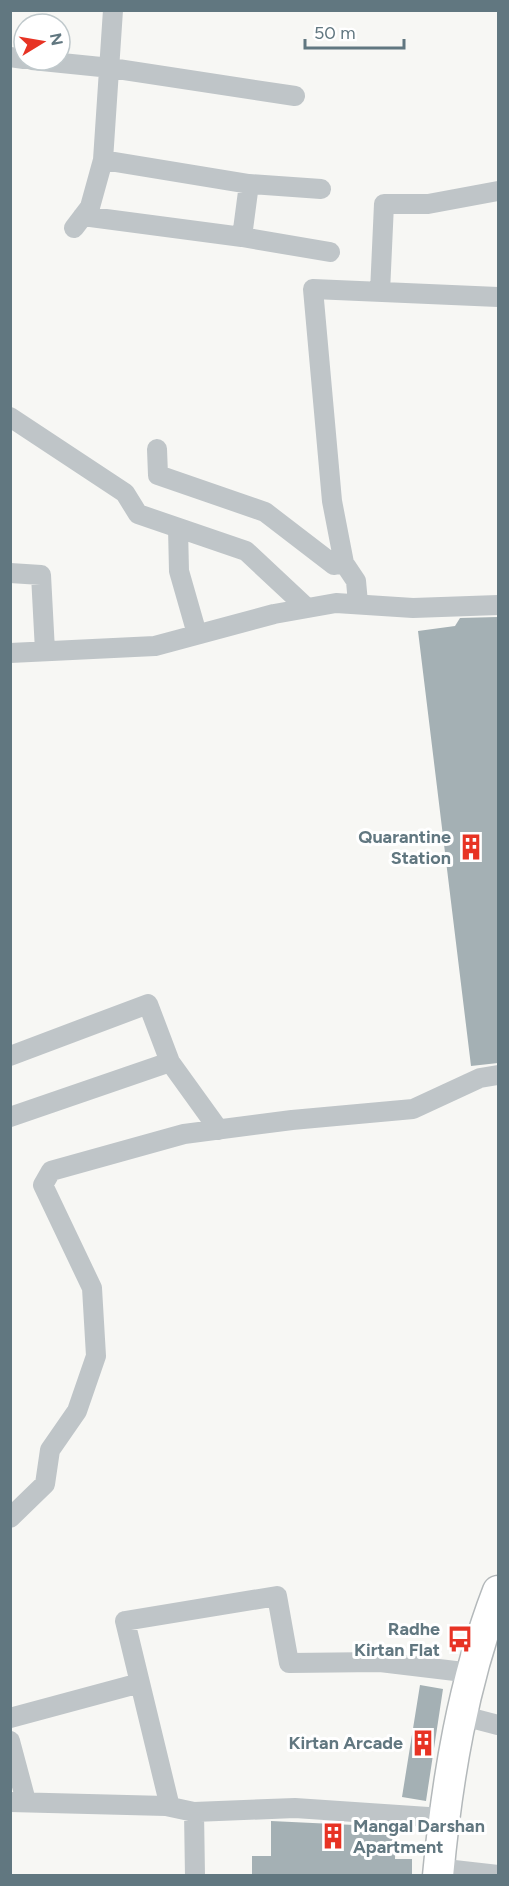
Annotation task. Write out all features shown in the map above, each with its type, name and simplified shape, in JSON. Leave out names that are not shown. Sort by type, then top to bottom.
[{"type":"highway","points":[[449,1874],[443,1818],[477,1645],[498,1591]]},
{"type":"highway","points":[[449,1874],[464,1775],[487,1722],[498,1644]]},
{"type":"street","points":[[113,10],[111,68],[103,160],[90,207],[79,222],[242,237],[330,252]]},
{"type":"street","points":[[72,64],[294,96]]},
{"type":"street","points":[[103,160],[249,184],[321,189]]},
{"type":"street","points":[[242,237],[249,184]]},
{"type":"street","points":[[380,292],[384,204],[428,204],[498,191]]},
{"type":"street","points":[[358,603],[356,581],[344,563],[332,501],[313,289],[498,297]]},
{"type":"street","points":[[13,412],[125,493],[138,514],[246,551],[306,608]]},
{"type":"street","points":[[157,449],[158,475],[265,512],[334,565],[344,563]]},
{"type":"street","points":[[177,528],[179,571],[197,634]]},
{"type":"street","points":[[10,573],[41,575],[45,651]]},
{"type":"street","points":[[10,653],[155,646],[306,608],[336,603],[413,608],[498,605]]},
{"type":"street","points":[[10,1056],[148,1004],[170,1062],[219,1130]]},
{"type":"street","points":[[10,1118],[170,1062]]},
{"type":"street","points":[[10,1518],[45,1484],[50,1450],[77,1411],[96,1356],[92,1288],[44,1185],[51,1171],[184,1134],[413,1109],[480,1078],[498,1075]]},
{"type":"street","points":[[170,1807],[125,1621],[277,1596],[289,1663],[380,1662],[471,1673]]},
{"type":"street","points":[[10,1718],[140,1683]]},
{"type":"street","points":[[10,1741],[18,1802],[170,1807],[194,1812],[295,1808],[443,1818]]},
{"type":"street","points":[[194,1812],[195,1875]]},
{"type":"street","points":[[449,1874],[498,1875]]},
{"type":"building","name":"Quarantine Station","points":[[498,617],[498,1063],[471,1066],[418,631],[455,626],[460,618]]},
{"type":"building","name":"Kirtan Arcade","points":[[420,1685],[443,1689],[426,1801],[402,1797]]},
{"type":"building","points":[[271,1821],[396,1827],[395,1859],[412,1859],[412,1875],[252,1875],[252,1856],[271,1856]]},
{"type":"place","name":"Quarantine Station","points":[[471,847]]},
{"type":"place","name":"Radhe Kirtan Flat","points":[[460,1639]]},
{"type":"place","name":"Kirtan Arcade","points":[[423,1743]]},
{"type":"place","name":"Mangal Darshan Apartment","points":[[333,1836]]}]
